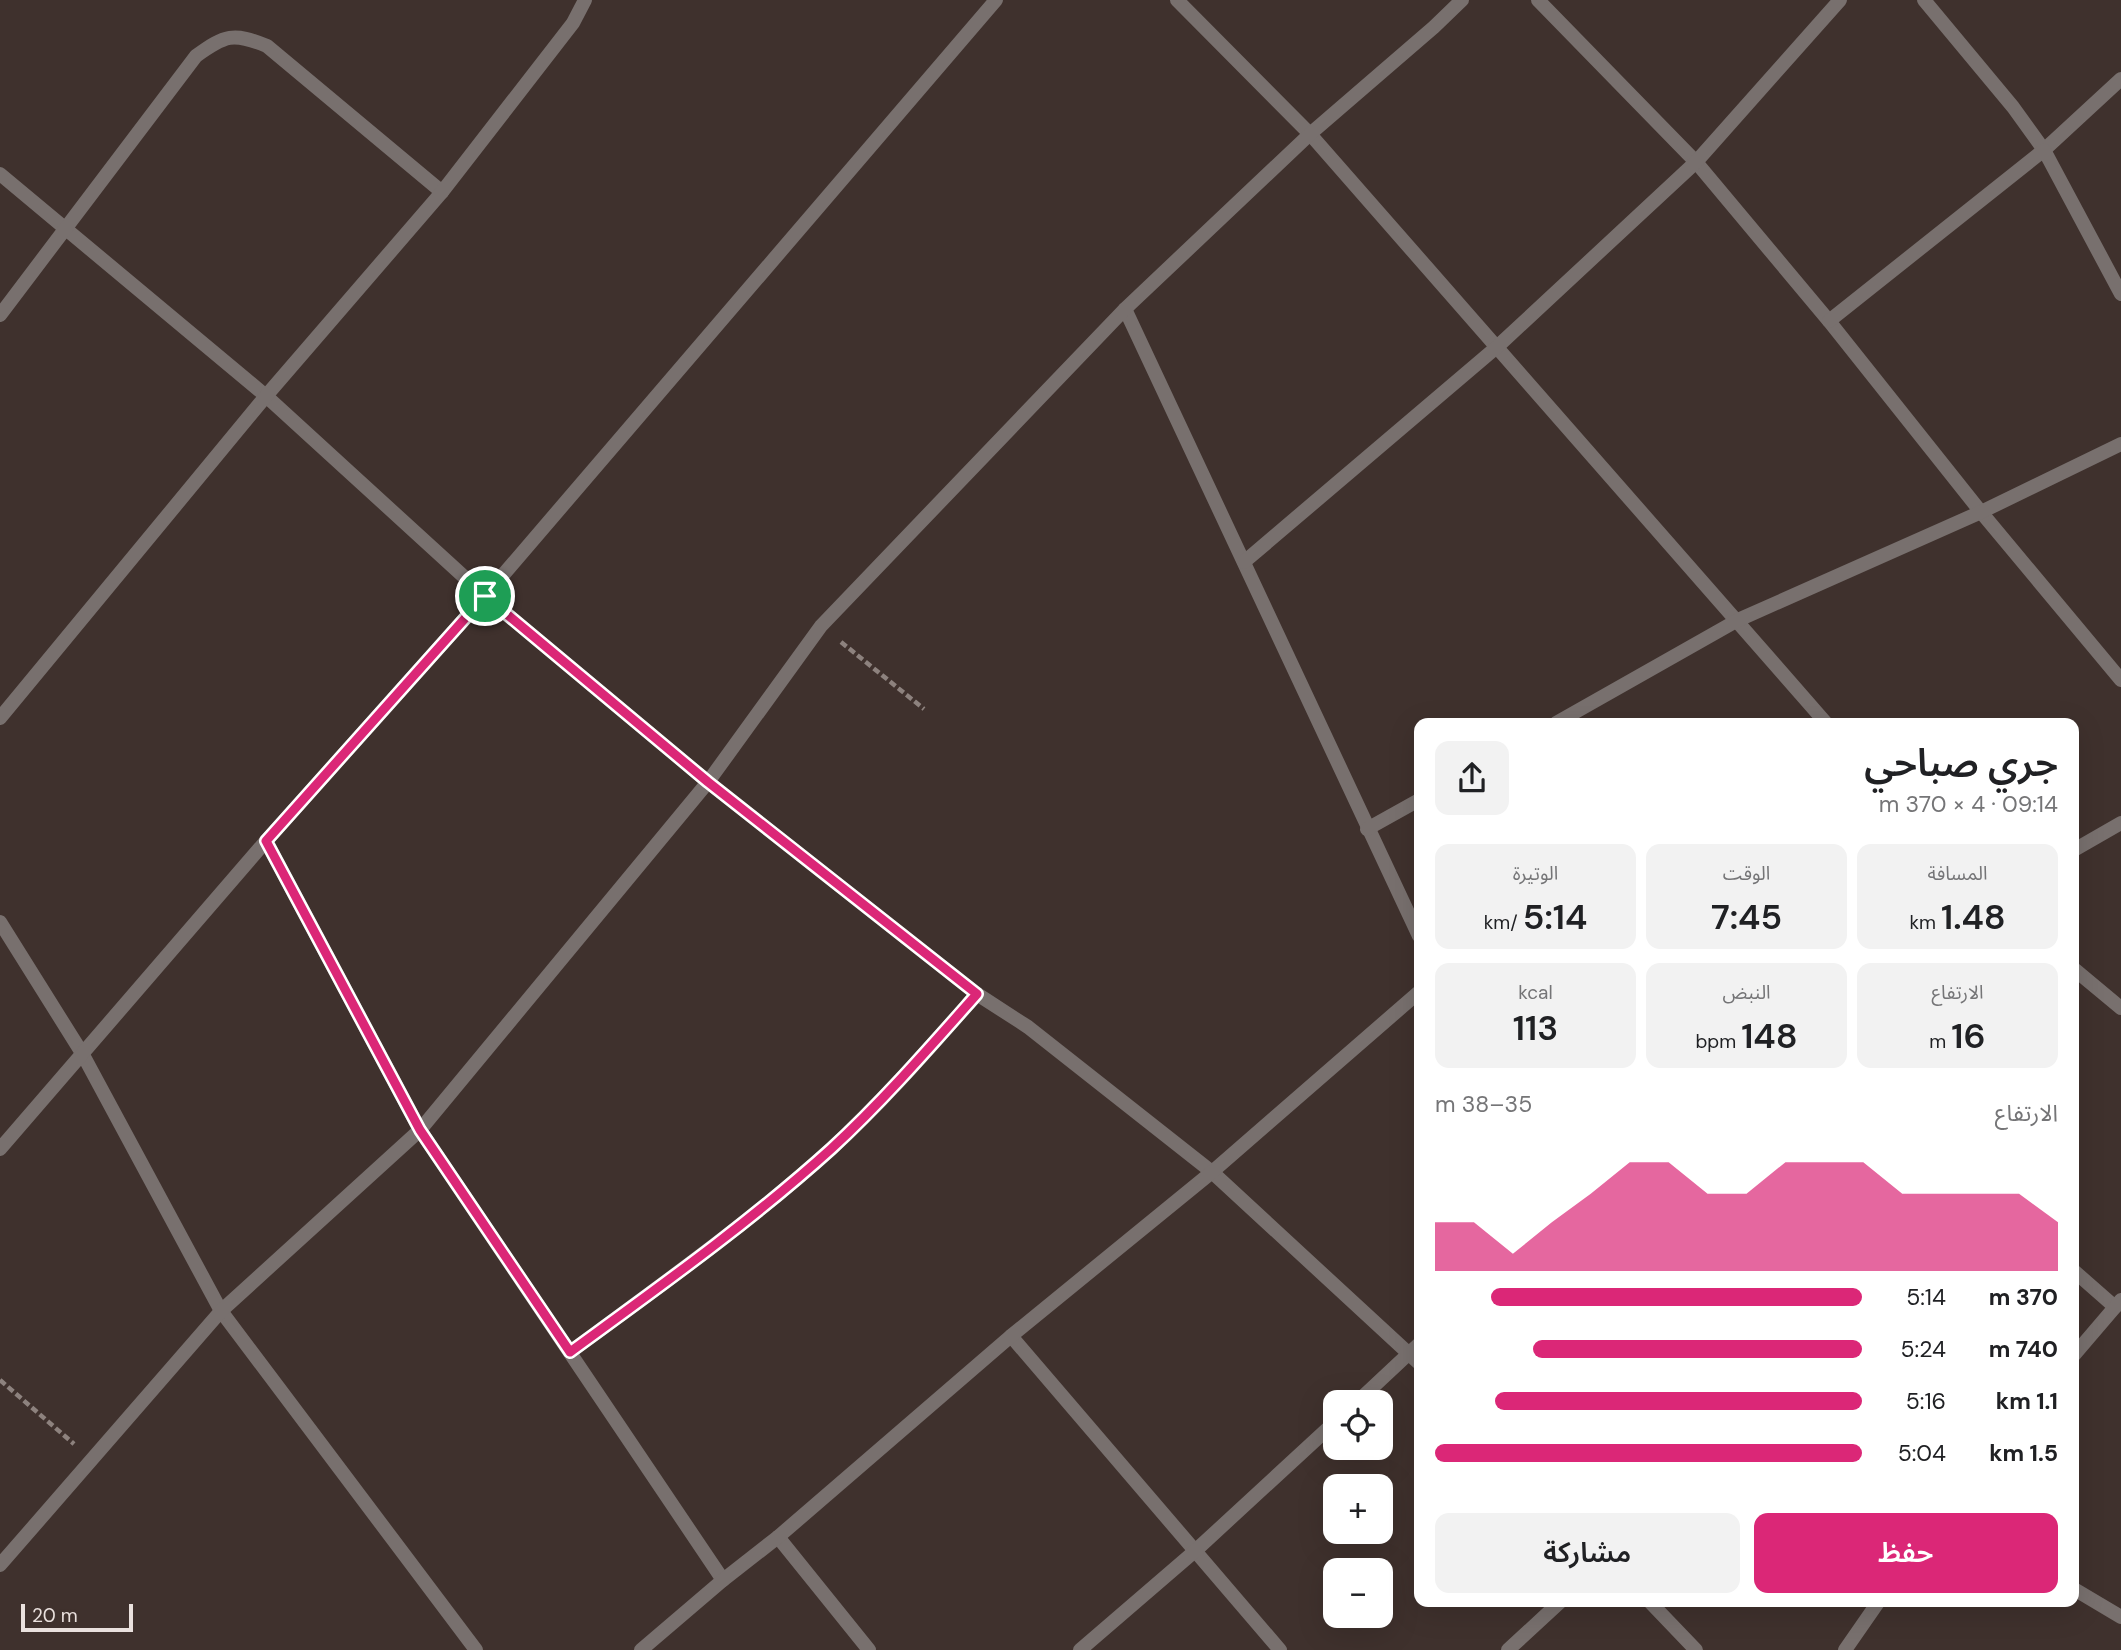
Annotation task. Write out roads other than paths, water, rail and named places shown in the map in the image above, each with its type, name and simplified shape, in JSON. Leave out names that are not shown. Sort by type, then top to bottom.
[{"type":"street","points":[[0,718],[266,396],[442,191],[573,23],[585,0]]},
{"type":"street","points":[[0,1149],[266,841],[485,596],[996,0]]},
{"type":"street","points":[[1177,0],[1310,134],[1822,718]]},
{"type":"street","points":[[0,1564],[221,1311],[420,1130],[708,782],[821,626],[1125,309],[1310,134],[1462,0]]},
{"type":"street","points":[[1538,0],[1696,162],[2121,680]]},
{"type":"street","points":[[1244,562],[1497,346],[1696,162],[1840,0]]},
{"type":"street","points":[[1924,0],[2013,107],[2044,150],[2121,294]]},
{"type":"street","points":[[0,315],[196,56],[217,41],[241,36],[267,46],[442,191]]},
{"type":"street","points":[[1829,321],[2044,150],[2121,79]]},
{"type":"street","points":[[0,174],[266,396],[485,596],[708,782],[977,994],[1028,1027],[1212,1172],[1414,1351]]},
{"type":"street","points":[[1125,309],[1414,926]]},
{"type":"street","points":[[1565,718],[1738,620],[1981,512],[2121,444]]},
{"type":"street","points":[[1367,829],[1414,803]]},
{"type":"street","points":[[2079,847],[2121,823]]},
{"type":"street","points":[[266,841],[420,1130],[723,1580]]},
{"type":"street","points":[[0,922],[82,1054],[221,1311],[476,1650]]},
{"type":"street","points":[[2079,973],[2121,1008]]},
{"type":"street","points":[[570,1352],[748,1220],[832,1149],[900,1080],[977,994]]},
{"type":"street","points":[[641,1650],[778,1537],[1011,1336],[1212,1172],[1414,996]]},
{"type":"street","points":[[2079,1275],[2118,1303],[2079,1349]]},
{"type":"street","points":[[1011,1336],[1280,1650]]},
{"type":"street","points":[[1371,1390],[1414,1355]]},
{"type":"street","points":[[1080,1650],[1195,1551],[1323,1433]]},
{"type":"street","points":[[778,1537],[869,1650]]},
{"type":"street","points":[[2079,1592],[2121,1617]]},
{"type":"street","points":[[1508,1650],[1555,1607]]},
{"type":"street","points":[[1654,1607],[1696,1650]]},
{"type":"street","points":[[1845,1650],[1875,1607]]}]
